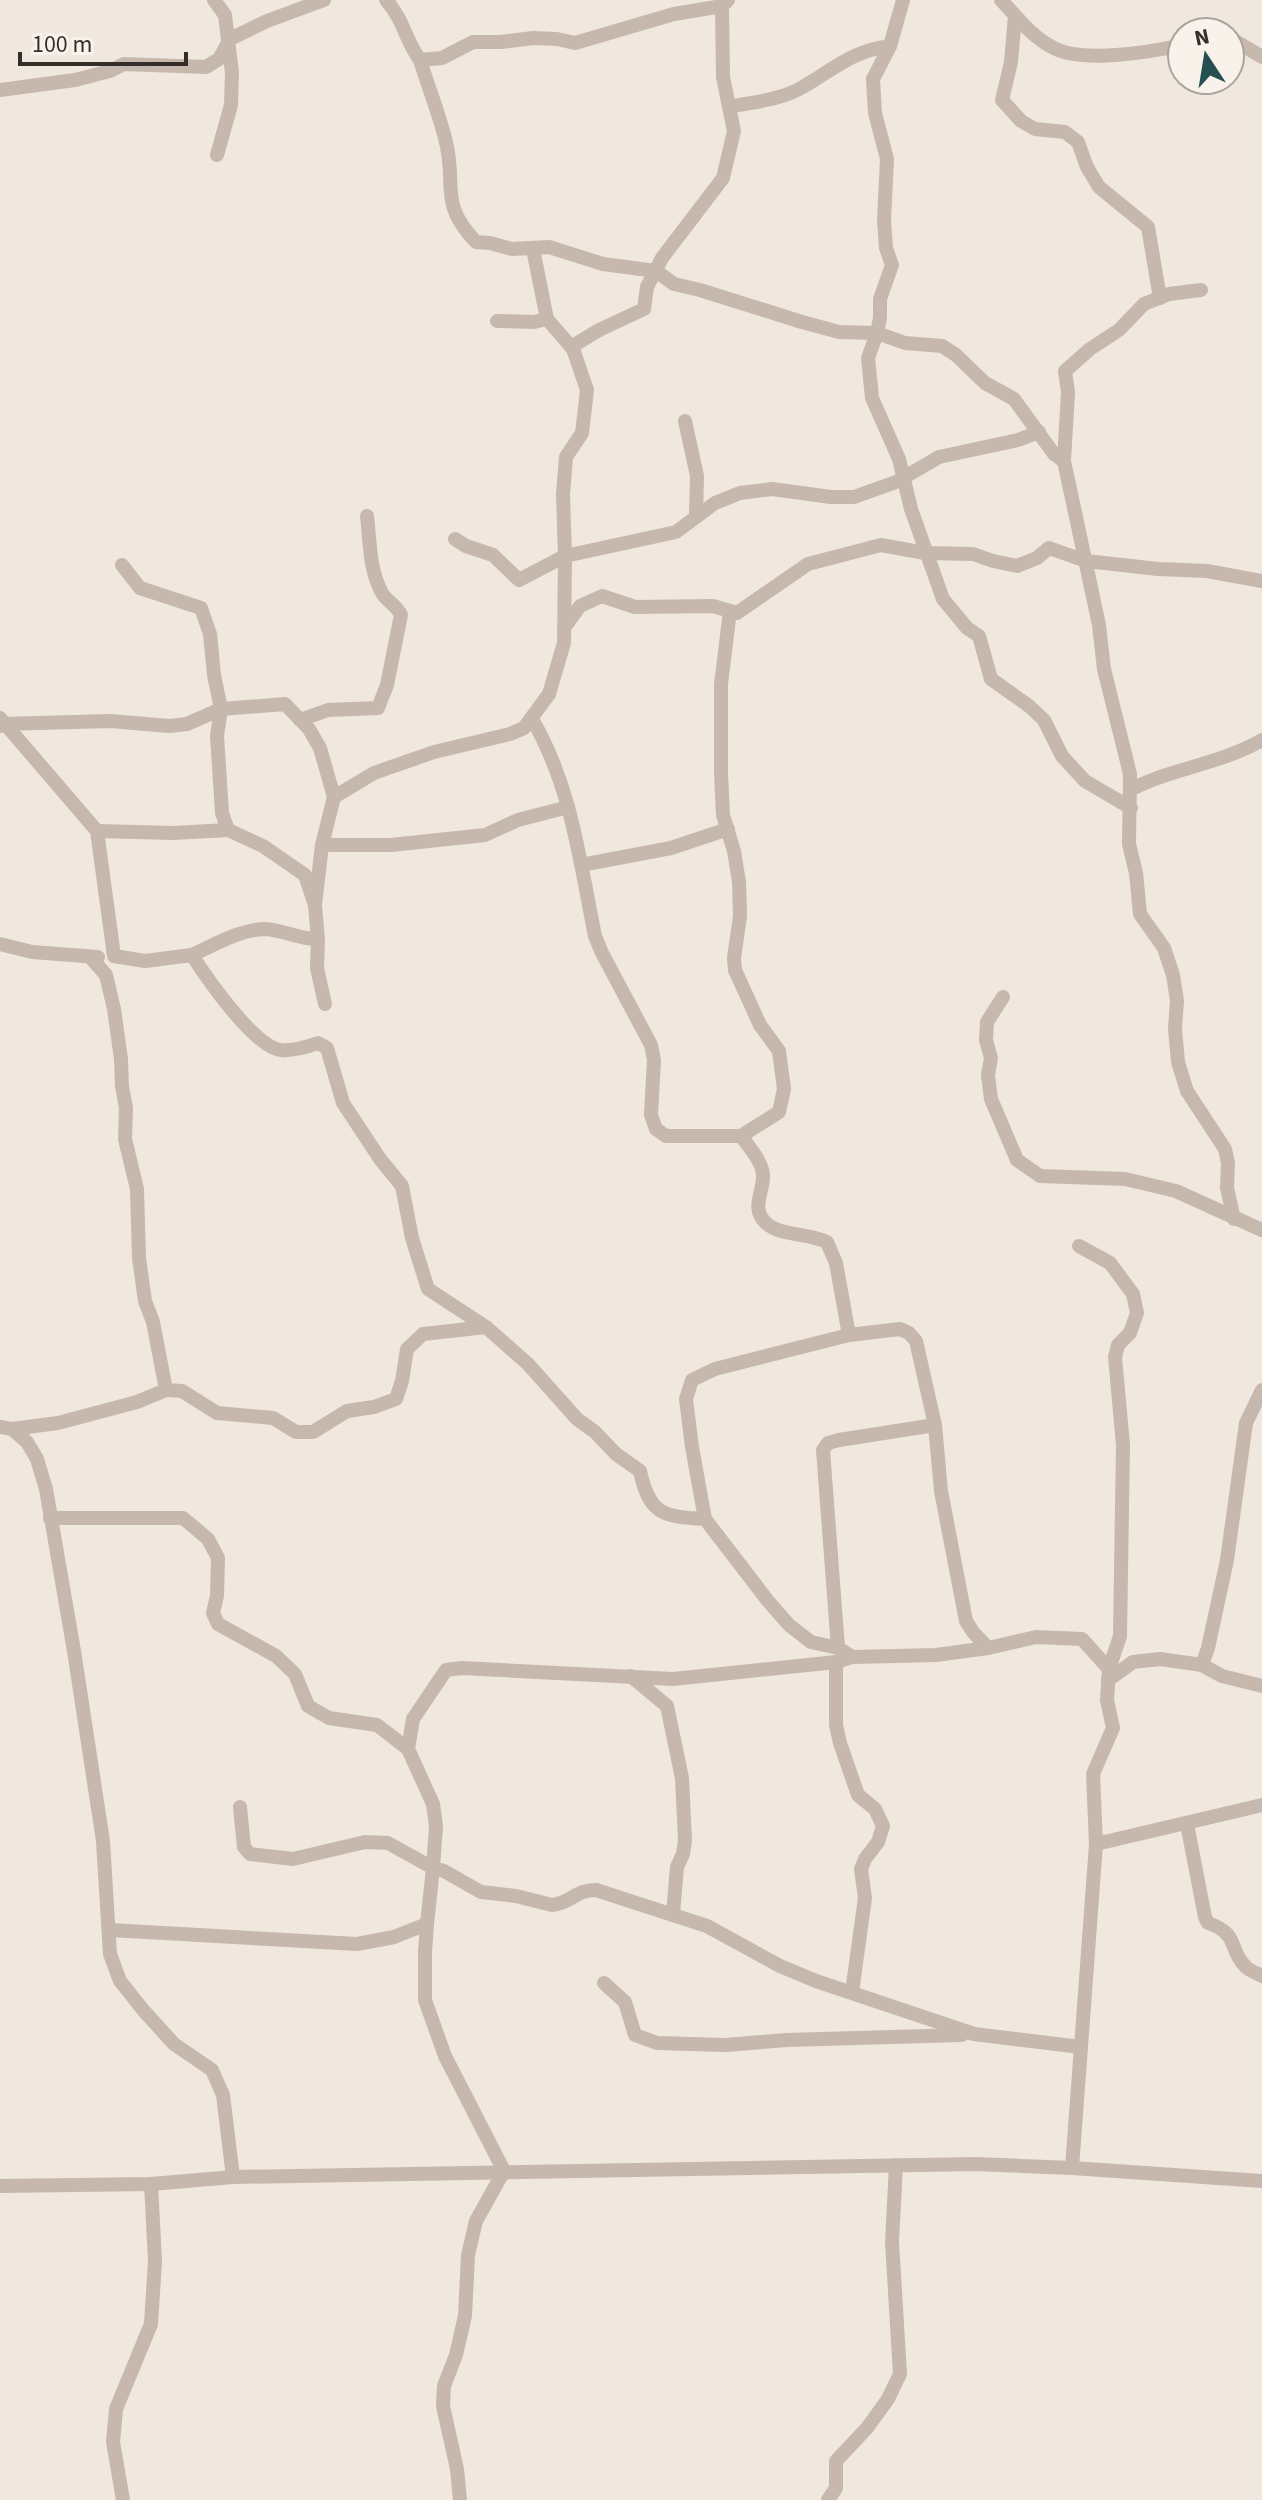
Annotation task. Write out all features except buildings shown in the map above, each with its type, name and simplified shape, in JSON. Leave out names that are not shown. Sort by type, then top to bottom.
[{"type":"street","points":[[214,0],[225,15],[232,73],[231,105],[217,155]]},
{"type":"street","points":[[0,90],[75,80],[124,64],[206,67],[219,59],[230,39],[267,21],[324,0]]},
{"type":"street","points":[[386,0],[397,13],[412,50],[420,60],[445,138],[453,211],[461,226],[476,242],[512,249],[549,247],[603,264],[656,271],[674,284],[839,332],[877,333],[905,343],[942,346],[985,383],[1014,399],[1054,454],[1064,461]]},
{"type":"street","points":[[903,0],[890,46],[873,79],[875,113],[887,159],[884,220],[886,248],[892,265],[880,299],[877,333],[868,358],[872,398],[899,459],[911,509],[943,599],[967,628],[979,636],[991,679],[1044,720],[1062,756],[1085,781],[1131,808]]},
{"type":"street","points":[[1001,0],[1028,30],[1054,49],[1088,55],[1124,55],[1166,48]]},
{"type":"street","points":[[420,60],[442,58],[473,42],[533,38],[575,43],[660,17],[725,3],[723,77],[734,131],[723,178],[656,271],[647,287],[644,309],[571,347]]},
{"type":"street","points":[[1015,16],[1011,62],[1002,100],[1021,121],[1035,129],[1065,132],[1078,142],[1087,167],[1099,187],[1148,227],[1160,298]]},
{"type":"street","points":[[729,107],[775,98],[799,89],[853,55],[890,46]]},
{"type":"street","points":[[334,797],[374,773],[434,752],[524,728],[549,694],[564,643],[563,494],[566,457],[582,433],[587,390],[571,347],[547,319],[533,249]]},
{"type":"street","points":[[1201,290],[1169,294],[1144,304],[1119,330],[1090,349],[1065,371],[1068,392],[1064,461],[1099,625],[1104,669],[1130,774],[1129,844],[1136,873],[1140,914],[1164,948],[1173,975],[1177,1001],[1175,1029],[1178,1062],[1187,1091],[1225,1149],[1227,1188],[1234,1219]]},
{"type":"street","points":[[497,321],[534,322],[547,319]]},
{"type":"street","points":[[685,421],[697,476],[696,516]]},
{"type":"street","points":[[455,539],[493,555],[519,580],[565,556],[676,532],[715,503],[740,493],[772,489],[854,497],[902,478],[939,457],[1018,440],[1039,432]]},
{"type":"street","points":[[300,720],[328,710],[378,708],[387,685],[401,615],[398,608],[383,596],[375,578],[367,516]]},
{"type":"street","points":[[564,628],[580,606],[602,596],[635,607],[713,606],[737,613],[808,564],[881,545],[925,553],[973,554],[1017,566],[1037,558],[1049,548],[1086,561],[1207,571],[1262,581]]},
{"type":"street","points":[[122,565],[140,588],[201,608],[210,634],[221,709],[217,736],[220,790],[222,813],[228,830]]},
{"type":"street","points":[[532,719],[554,758],[568,807],[595,936],[651,1045],[654,1060],[651,1115],[656,1129],[666,1136],[741,1136],[779,1112],[784,1089],[779,1051],[760,1025],[735,970],[740,916],[739,882],[723,815],[721,773],[721,684],[730,611]]},
{"type":"street","points":[[1,723],[111,721],[169,726],[187,724],[221,709],[285,704],[309,729],[320,748],[334,797],[322,845],[315,905],[317,968],[325,1004]]},
{"type":"street","points":[[1,723],[97,831],[114,956]]},
{"type":"street","points":[[1130,790],[1215,758],[1235,755],[1262,740]]},
{"type":"street","points":[[322,845],[391,845],[485,835],[518,820],[568,807]]},
{"type":"street","points":[[581,865],[671,848],[728,829]]},
{"type":"street","points":[[97,831],[173,833],[228,830],[263,846],[305,875],[315,905]]},
{"type":"street","points":[[0,944],[32,952],[91,958],[114,956],[145,961],[192,955],[231,937],[265,929],[314,939]]},
{"type":"street","points":[[192,955],[212,987],[263,1043],[279,1051],[318,1043],[327,1048],[343,1103],[402,1186],[412,1238],[428,1289],[486,1327],[528,1364],[577,1419],[640,1471],[645,1494],[655,1509],[686,1518],[705,1519]]},
{"type":"street","points":[[91,958],[106,975],[114,1009],[126,1108],[125,1139],[137,1189],[139,1258],[145,1301],[153,1322],[166,1390]]},
{"type":"street","points":[[1003,997],[987,1022],[986,1040],[991,1058],[988,1075],[991,1099],[1017,1160],[1040,1176],[1125,1179],[1176,1191],[1262,1230]]},
{"type":"street","points":[[741,1136],[755,1155],[763,1174],[757,1204],[765,1223],[783,1231],[814,1235],[827,1242],[836,1263],[849,1335]]},
{"type":"street","points":[[1072,2168],[1096,1844],[1093,1774],[1113,1728],[1107,1700],[1108,1675],[1120,1636],[1123,1445],[1115,1357],[1118,1345],[1130,1333],[1137,1313],[1133,1294],[1110,1263],[1079,1246]]},
{"type":"street","points":[[6,1428],[71,1419],[137,1402],[166,1390],[182,1391],[217,1413],[273,1418],[296,1432],[313,1432],[347,1411],[374,1407],[396,1399],[407,1349],[423,1334],[486,1327]]},
{"type":"street","points":[[837,1655],[811,1642],[789,1625],[705,1519],[686,1399],[692,1380],[715,1369],[849,1335],[890,1328],[909,1333],[916,1341],[935,1425],[941,1491],[963,1610],[973,1632],[988,1648]]},
{"type":"street","points":[[1202,1665],[1227,1560],[1246,1423],[1262,1390]]},
{"type":"street","points":[[852,1992],[865,1898],[861,1869],[878,1842],[883,1826],[875,1809],[858,1795],[836,1725],[837,1655],[823,1450],[828,1443],[839,1440],[935,1425]]},
{"type":"street","points":[[6,1428],[27,1442],[37,1459],[50,1518],[103,1841],[110,1954],[120,1981],[174,2044],[212,2070],[223,2095],[233,2177]]},
{"type":"street","points":[[50,1518],[183,1518],[208,1539],[218,1558],[217,1596],[213,1613],[218,1624],[276,1656],[295,1674],[308,1706],[329,1718],[377,1725],[408,1749],[433,1804],[436,1826],[425,1952],[425,2000],[445,2056],[504,2171]]},
{"type":"street","points":[[408,1749],[413,1719],[446,1670],[462,1668],[673,1679],[837,1655],[936,1655],[1036,1637],[1082,1639],[1108,1675]]},
{"type":"street","points":[[1108,1675],[1133,1662],[1160,1659],[1202,1665],[1222,1676],[1262,1686]]},
{"type":"street","points":[[631,1676],[667,1706],[682,1778],[685,1840],[677,1867],[673,1914]]},
{"type":"street","points":[[1096,1844],[1262,1805]]},
{"type":"street","points":[[240,1807],[244,1847],[250,1854],[293,1859],[365,1842],[388,1843],[481,1892],[552,1905],[563,1904],[576,1893],[596,1890],[707,1926],[780,1966],[816,1981],[974,2034]]},
{"type":"street","points":[[1187,1824],[1205,1917],[1208,1923],[1232,1938],[1246,1968],[1262,1976]]},
{"type":"street","points":[[110,1930],[357,1944],[394,1937],[427,1924]]},
{"type":"street","points":[[604,1983],[625,2002],[635,2035],[657,2043],[726,2045],[974,2034],[1081,2047]]},
{"type":"street","points":[[0,2186],[151,2184],[233,2177],[976,2164],[1262,2181]]},
{"type":"street","points":[[828,2500],[836,2488],[836,2461],[867,2428],[888,2399],[900,2374],[892,2242],[896,2165]]},
{"type":"street","points":[[460,2500],[457,2469],[443,2406],[444,2386],[456,2355],[465,2316],[468,2255],[476,2221],[504,2171]]},
{"type":"street","points":[[123,2500],[113,2442],[116,2409],[151,2324],[155,2261],[151,2184]]},
{"type":"street","points":[[0,2193],[20,2186]]}]
